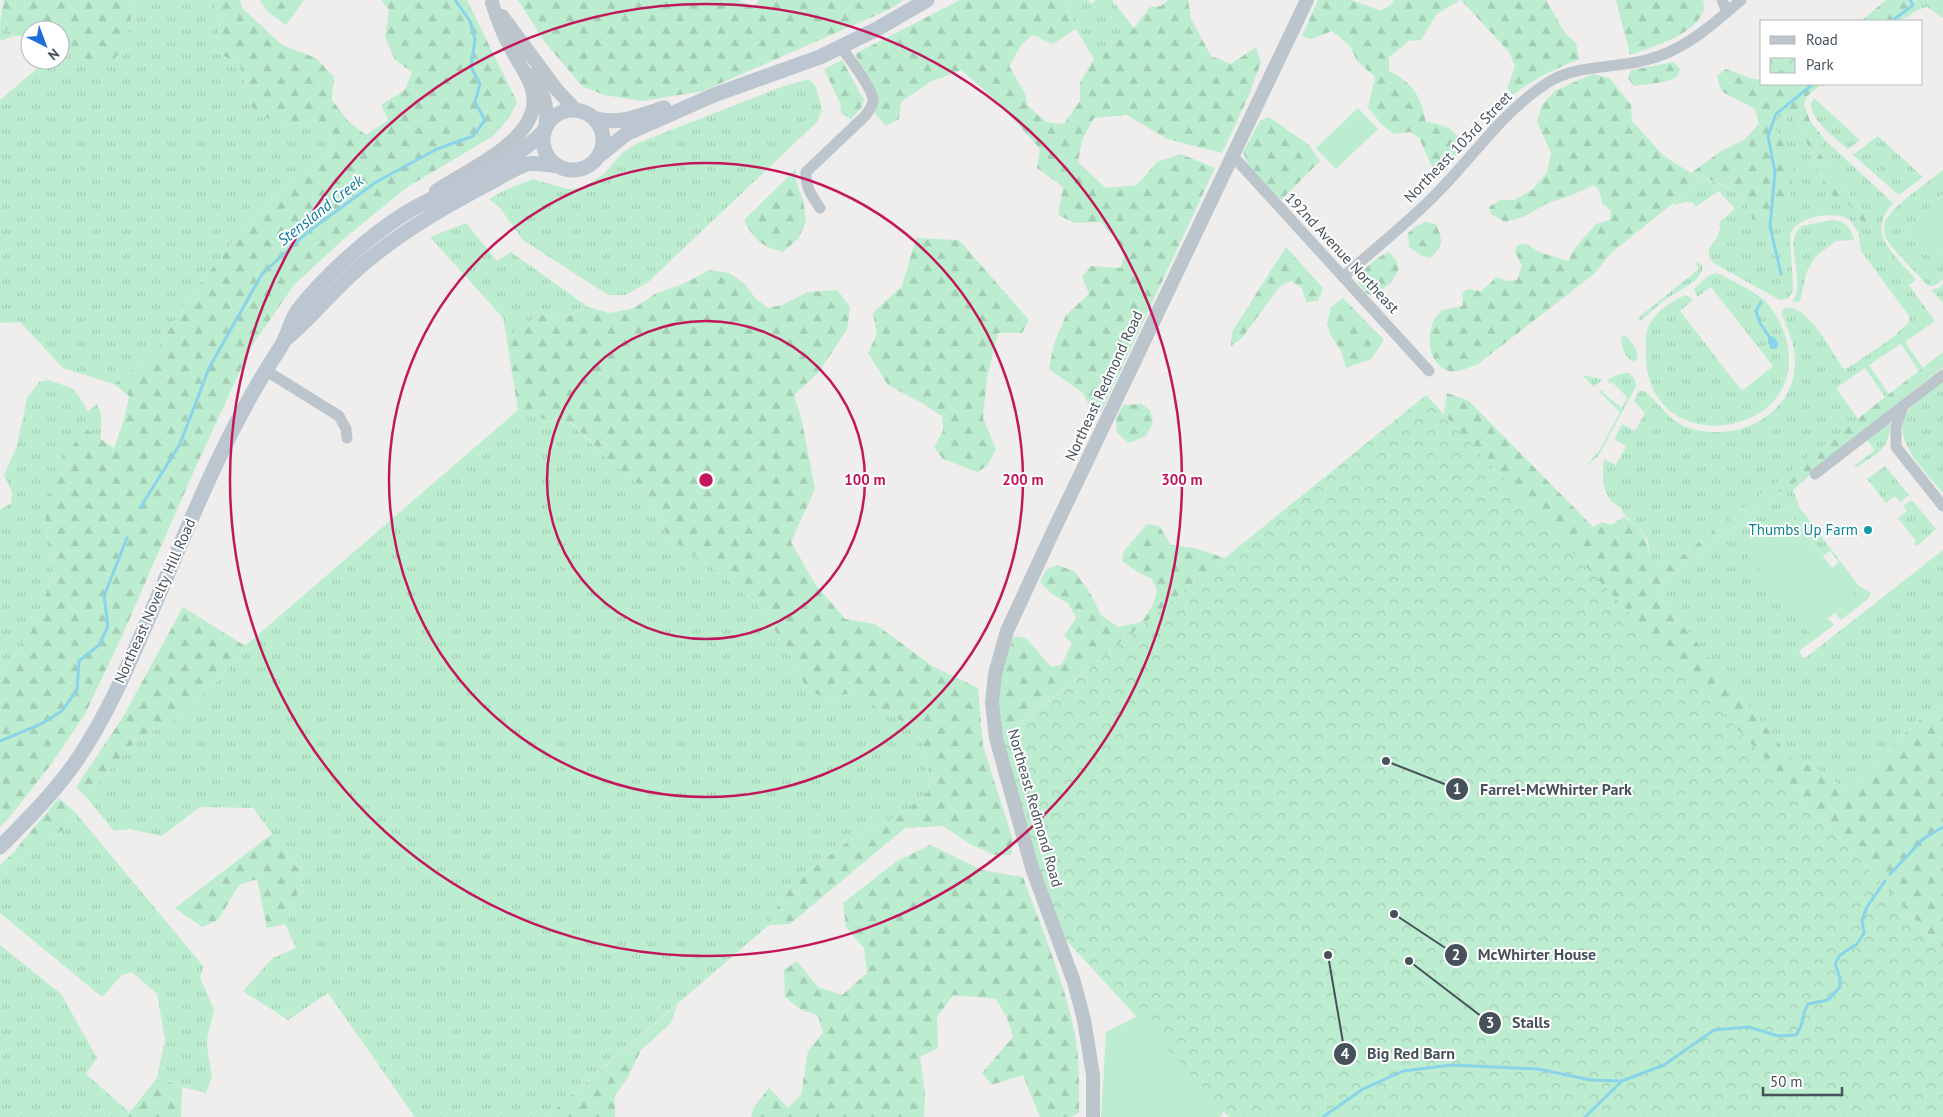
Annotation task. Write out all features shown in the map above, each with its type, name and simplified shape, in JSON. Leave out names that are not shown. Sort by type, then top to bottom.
[{"type":"main road","points":[[594,118],[604,121],[622,121],[714,95],[817,58],[877,29],[927,0]]},
{"type":"main road","points":[[599,156],[604,136],[601,126],[586,112],[575,109],[566,110],[550,120],[545,130],[543,146],[546,154],[558,166],[566,170],[576,170],[585,168],[593,163],[626,134],[714,95]]},
{"type":"main road","name":"Northeast Novelty Hill Road","points":[[0,848],[59,784],[92,735],[140,638],[208,479],[242,410],[265,370],[286,339],[296,312],[330,275],[372,238],[409,211],[522,151],[545,130]]},
{"type":"main road","name":"Northeast Novelty Hill Road","points":[[286,339],[306,323],[351,275],[402,235],[442,209],[528,164],[538,163],[558,166]]},
{"type":"street","name":"Northeast Redmond Road","points":[[1092,1117],[1093,1075],[1084,1020],[1074,982],[1032,868],[996,738],[992,703],[995,674],[1007,631],[1307,0]]},
{"type":"street","points":[[1722,0],[1727,12]]},
{"type":"street","name":"Northeast 103rd Street","points":[[1343,277],[1437,194],[1488,135],[1527,98],[1545,84],[1562,74],[1646,60],[1672,51],[1701,34],[1741,0]]},
{"type":"street","points":[[491,2],[557,90],[575,109]]},
{"type":"street","points":[[491,2],[544,95],[547,115],[545,130]]},
{"type":"street","points":[[409,211],[439,188],[499,153],[523,128],[529,117],[532,108],[532,88],[501,28],[491,2]]},
{"type":"street","points":[[820,208],[806,182],[806,172],[865,116],[872,105],[873,98],[869,88],[841,47]]},
{"type":"street","name":"192nd Avenue Northeast","points":[[1232,156],[1429,371]]},
{"type":"street","points":[[265,370],[339,416],[346,429],[347,438]]},
{"type":"street","points":[[1814,474],[1943,375]]},
{"type":"street","points":[[1903,406],[1896,427],[1896,447],[1943,506]]},
{"type":"green space","points":[[4,0],[138,0],[133,6],[127,42],[113,61],[77,62],[70,51],[70,20],[20,20],[20,36],[14,36],[0,22]]},
{"type":"green space","points":[[138,0],[214,0],[220,23],[215,51],[240,65],[245,87],[284,125],[315,120],[328,126],[334,146],[244,227],[184,305],[155,353],[114,384],[63,368],[20,322],[0,323],[0,100],[35,70],[70,70],[70,44],[127,42],[133,6]]},
{"type":"green space","points":[[214,0],[240,0],[242,8],[282,45],[316,58],[334,77],[332,100],[348,121],[366,135],[388,120],[381,105],[405,90],[412,72],[395,60],[385,37],[389,10],[381,0],[467,0],[517,102],[509,118],[493,136],[406,188],[346,237],[294,285],[251,347],[193,473],[122,636],[85,714],[52,763],[0,827],[0,674],[30,635],[53,576],[45,517],[57,465],[86,429],[114,448],[124,420],[129,396],[114,384],[155,353],[184,305],[244,227],[334,146],[328,126],[315,120],[284,125],[254,112],[240,65],[215,51],[220,23]]},
{"type":"green space","points":[[260,0],[304,0],[286,25],[268,12]]},
{"type":"green space","points":[[518,0],[740,0],[753,8],[759,0],[904,0],[888,10],[703,91],[643,101],[604,95],[582,86],[544,41]]},
{"type":"green space","points":[[960,0],[1066,0],[1076,29],[1053,44],[1033,35],[1022,44],[1009,66],[1026,95],[1027,105],[1046,122],[1064,124],[1080,101],[1080,83],[1094,59],[1134,28],[1150,7],[1161,6],[1168,0],[1188,0],[1191,19],[1211,56],[1231,64],[1256,47],[1261,63],[1248,97],[1222,153],[1167,139],[1127,115],[1094,118],[1082,140],[1078,162],[1106,188],[1137,185],[1157,162],[1181,154],[1215,168],[1101,412],[1091,409],[1083,393],[1049,369],[1054,344],[1066,315],[1089,294],[1082,277],[1091,266],[1121,268],[1125,250],[1101,222],[1075,223],[1058,215],[1063,187],[1037,168],[1040,149],[1000,104],[961,70],[930,82],[901,102],[899,119],[886,126],[875,114],[878,96],[855,54]]},
{"type":"green space","points":[[1066,0],[1088,0],[1091,4],[1096,0],[1112,0],[1134,28],[1094,59],[1076,29]]},
{"type":"green space","points":[[1318,0],[1352,0],[1381,11],[1392,4],[1394,0],[1460,0],[1437,14],[1421,40],[1409,41],[1389,57],[1389,71],[1398,76],[1415,91],[1426,122],[1448,128],[1464,144],[1445,169],[1433,169],[1419,138],[1411,132],[1394,134],[1380,123],[1368,107],[1375,77],[1357,61],[1350,46],[1332,31],[1311,39],[1302,36]]},
{"type":"green space","points":[[1461,0],[1546,0],[1565,33],[1576,43],[1579,59],[1544,75],[1513,95],[1507,89],[1515,66],[1509,52]]},
{"type":"green space","points":[[1616,0],[1703,0],[1704,8],[1698,20],[1682,34],[1630,55]]},
{"type":"green space","points":[[1886,0],[1916,0],[1892,20],[1862,20]]},
{"type":"green space","points":[[1917,0],[1943,0],[1943,18],[1927,7],[1917,10],[1900,20],[1892,20]]},
{"type":"green space","points":[[0,22],[14,36],[0,41]]},
{"type":"green space","points":[[842,60],[864,100],[861,108],[851,119],[841,113],[840,103],[824,69]]},
{"type":"green space","points":[[1674,62],[1680,69],[1677,77],[1664,82],[1634,86],[1628,78],[1631,70]]},
{"type":"green space","points":[[1726,69],[1760,80],[1760,85],[1821,85],[1807,96],[1804,105],[1810,121],[1826,141],[1816,148],[1872,226],[1868,230],[1843,196],[1837,197],[1824,192],[1823,179],[1800,128],[1790,114],[1779,117],[1774,126],[1793,164],[1791,195],[1787,202],[1780,206],[1778,213],[1768,224],[1752,219],[1746,200],[1721,184],[1691,173],[1721,151],[1744,140],[1759,124],[1755,109],[1721,91],[1717,76]]},
{"type":"green space","points":[[1592,74],[1610,78],[1631,105],[1632,121],[1664,156],[1691,173],[1688,191],[1610,254],[1594,274],[1478,364],[1461,370],[1448,371],[1435,360],[1430,348],[1430,334],[1434,319],[1442,310],[1463,306],[1462,293],[1468,289],[1481,291],[1497,277],[1506,281],[1517,280],[1522,266],[1515,252],[1517,245],[1527,244],[1539,252],[1568,261],[1575,248],[1596,224],[1610,220],[1611,211],[1602,203],[1599,190],[1594,185],[1548,203],[1523,217],[1505,222],[1491,214],[1489,207],[1500,200],[1514,200],[1532,190],[1547,173],[1551,153],[1537,122],[1542,105],[1555,91]]},
{"type":"green space","points":[[809,79],[816,87],[822,110],[817,122],[647,283],[625,295],[608,295],[523,240],[500,208],[489,199],[505,190],[533,179],[567,189],[582,188],[604,174],[622,153],[638,143],[784,86]]},
{"type":"green space","points":[[1814,98],[1860,140],[1848,149],[1831,135],[1815,116],[1811,103]]},
{"type":"green space","points":[[1358,108],[1378,129],[1336,169],[1316,148]]},
{"type":"green space","points":[[1790,114],[1800,128],[1823,180],[1843,196],[1868,229],[1872,226],[1816,148],[1826,141],[1893,203],[1885,214],[1882,235],[1892,253],[1916,280],[1909,285],[1935,321],[1905,342],[1923,368],[1919,371],[1901,344],[1869,365],[1889,394],[1885,397],[1865,368],[1836,388],[1858,419],[1665,569],[1649,555],[1648,542],[1644,534],[1626,517],[1621,508],[1614,504],[1604,487],[1604,459],[1616,465],[1626,446],[1614,439],[1622,424],[1635,431],[1645,413],[1634,401],[1639,391],[1645,391],[1668,415],[1684,426],[1700,431],[1717,432],[1750,426],[1764,418],[1777,407],[1787,394],[1793,378],[1795,354],[1782,315],[1782,311],[1785,308],[1794,309],[1811,321],[1843,368],[1846,369],[1891,339],[1909,322],[1909,316],[1861,251],[1858,232],[1849,219],[1833,215],[1815,217],[1806,220],[1793,229],[1790,236],[1793,290],[1789,298],[1780,300],[1715,264],[1709,257],[1709,248],[1720,230],[1719,222],[1735,209],[1719,191],[1695,207],[1693,203],[1687,202],[1672,205],[1688,191],[1691,173],[1729,188],[1742,196],[1747,202],[1752,219],[1787,202],[1782,145],[1774,126],[1779,117]]},
{"type":"green space","points":[[1269,117],[1309,145],[1320,161],[1281,200],[1249,167],[1243,152],[1260,121]]},
{"type":"green space","points":[[1878,136],[1923,177],[1899,195],[1853,155]]},
{"type":"green space","points":[[796,169],[796,182],[803,200],[806,221],[799,238],[783,252],[769,248],[759,241],[744,220]]},
{"type":"green space","points":[[1943,170],[1943,194],[1905,231],[1932,259],[1943,249],[1943,279],[1936,285],[1930,286],[1890,244],[1885,236],[1884,226],[1895,209],[1911,194]]},
{"type":"green space","points":[[1943,194],[1943,249],[1932,259],[1905,231]]},
{"type":"green space","points":[[1832,220],[1844,223],[1854,240],[1836,241],[1816,256],[1807,271],[1800,301],[1792,302],[1797,284],[1794,252],[1796,233],[1801,226]]},
{"type":"green space","points":[[1425,222],[1436,224],[1441,239],[1438,250],[1430,258],[1420,255],[1409,247],[1408,233],[1416,226]]},
{"type":"green space","points":[[466,223],[497,261],[511,252],[588,307],[569,316],[541,315],[519,327],[507,341],[503,318],[430,237]]},
{"type":"green space","points":[[916,238],[959,240],[1029,320],[1022,333],[998,333],[987,378],[983,418],[996,449],[987,466],[977,472],[943,459],[934,447],[943,431],[942,416],[888,385],[868,353],[877,334],[873,313],[902,286]]},
{"type":"green space","points":[[1286,247],[1323,288],[1318,301],[1306,302],[1302,288],[1291,281],[1280,286],[1242,338],[1231,346],[1232,332]]},
{"type":"green space","points":[[1389,252],[1396,260],[1399,269],[1391,283],[1373,296],[1366,293],[1358,282],[1360,277],[1370,264]]},
{"type":"green space","points":[[1698,262],[1702,266],[1702,271],[1695,281],[1666,299],[1640,321],[1638,318],[1699,269],[1696,264]]},
{"type":"green space","points":[[710,270],[729,273],[745,284],[755,298],[768,308],[782,305],[808,292],[837,290],[850,307],[847,330],[818,373],[794,395],[801,417],[815,489],[791,542],[815,584],[845,619],[875,624],[934,667],[978,688],[983,746],[1013,840],[1011,855],[994,855],[970,844],[943,826],[905,828],[790,924],[769,925],[786,888],[850,840],[901,815],[928,792],[929,761],[916,728],[884,712],[854,692],[828,699],[807,690],[788,650],[757,604],[708,564],[667,536],[645,489],[612,463],[572,423],[547,420],[518,410],[507,341],[519,327],[541,315],[569,316],[588,307],[610,313],[634,308],[655,294],[683,284]]},
{"type":"green space","points":[[1715,273],[1744,287],[1764,300],[1778,320],[1787,343],[1787,376],[1773,401],[1750,418],[1722,425],[1694,423],[1669,410],[1651,385],[1646,348],[1647,331],[1655,316],[1670,303],[1686,295],[1693,300],[1680,311],[1742,391],[1773,366],[1711,287],[1697,297],[1694,289],[1708,276]]},
{"type":"green space","points":[[1943,284],[1943,303],[1931,290],[1939,288]]},
{"type":"green space","points":[[1343,298],[1384,340],[1371,359],[1346,368],[1341,351],[1331,336],[1327,324],[1331,307]]},
{"type":"green space","points":[[1623,336],[1626,336],[1635,347],[1638,358],[1633,362],[1624,352],[1621,340]]},
{"type":"green space","points":[[1943,352],[1943,367],[1812,473],[1779,492],[1654,590],[1796,764],[1806,761],[1846,790],[1918,721],[1943,707],[1943,949],[1774,768],[1647,786],[1441,433],[1447,393],[1469,401],[1593,527],[1602,522],[1611,525],[1624,517],[1642,533],[1647,542],[1649,555],[1665,569]]},
{"type":"green space","points":[[1623,373],[1629,373],[1635,379],[1636,386],[1599,455],[1586,466],[1599,451],[1620,412],[1599,392],[1603,389],[1603,393],[1622,408],[1627,397],[1612,382],[1609,384],[1608,379]]},
{"type":"green space","points":[[1582,375],[1603,379],[1594,387]]},
{"type":"green space","points":[[49,380],[74,389],[88,411],[97,404],[101,415],[101,439],[86,429],[45,517],[53,576],[30,635],[0,674],[0,510],[11,503],[12,492],[4,475],[17,446],[27,398],[39,382]]},
{"type":"green space","points":[[1943,380],[1943,493],[1912,455],[1906,444],[1903,421],[1912,406]]},
{"type":"green space","points":[[1426,395],[1943,949],[1943,1117],[1229,1117],[1055,928],[999,741]]},
{"type":"green space","points":[[1141,404],[1150,410],[1153,422],[1146,436],[1129,443],[1117,433],[1116,418],[1123,405]]},
{"type":"green space","points":[[518,410],[547,420],[571,423],[612,463],[645,489],[667,536],[708,564],[757,604],[788,650],[807,690],[828,699],[854,692],[884,712],[916,728],[929,761],[928,792],[901,815],[850,840],[786,888],[769,925],[546,1117],[415,1117],[328,993],[288,1020],[243,991],[273,958],[296,948],[285,924],[304,877],[253,808],[200,807],[162,836],[129,829],[114,831],[86,797],[137,739],[180,716],[221,678],[245,646]]},
{"type":"green space","points":[[1891,420],[1885,445],[1877,454],[1856,468],[1854,466],[1875,450],[1867,440]]},
{"type":"green space","points":[[1885,466],[1909,495],[1900,502],[1895,496],[1886,503],[1868,480],[1866,480]]},
{"type":"green space","points":[[1812,473],[1793,490],[1800,508],[1859,586],[1871,593],[1869,598],[1841,620],[1835,613],[1854,597],[1832,568],[1839,562],[1830,551],[1823,556],[1784,507],[1809,632],[1828,618],[1834,625],[1799,651],[1804,659],[1943,550],[1943,707],[1918,721],[1846,790],[1806,761],[1796,765],[1654,590],[1779,492]]},
{"type":"green space","points":[[1912,500],[1936,529],[1917,546],[1914,543],[1916,541],[1898,518],[1907,511],[1903,506]]},
{"type":"green space","points":[[1784,507],[1855,597],[1809,633],[1737,543]]},
{"type":"green space","points":[[1147,524],[1159,526],[1171,545],[1194,548],[1225,558],[1002,738],[998,696],[1000,674],[1014,636],[1026,638],[1051,667],[1061,665],[1072,643],[1064,636],[1076,618],[1068,603],[1052,594],[1040,582],[1046,570],[1057,565],[1074,571],[1089,591],[1101,615],[1118,627],[1141,622],[1152,607],[1157,591],[1152,579],[1122,561],[1124,551]]},
{"type":"green space","points":[[183,607],[245,646],[221,678],[180,716],[137,739],[86,797],[76,787],[123,717]]},
{"type":"green space","points":[[59,798],[74,811],[64,829],[0,872],[0,865],[12,854]]},
{"type":"green space","points":[[74,811],[204,967],[200,977],[214,1010],[207,1040],[212,1077],[206,1093],[157,1078],[165,1039],[157,994],[132,972],[122,975],[102,997],[0,913],[0,872],[64,829]]},
{"type":"green space","points":[[272,834],[304,877],[285,924],[267,928],[257,879],[239,885],[218,920],[202,927],[175,908]]},
{"type":"green space","points":[[930,845],[982,870],[1023,877],[1057,969],[1073,1025],[1078,1058],[1079,1113],[1071,1117],[1040,1117],[1023,1075],[992,1085],[982,1073],[1013,1037],[1007,1018],[996,999],[953,995],[937,1017],[938,1048],[920,1057],[925,1093],[924,1117],[751,1117],[754,1107],[769,1088],[788,1108],[801,1095],[808,1051],[823,1033],[818,1015],[801,1010],[785,997],[784,970],[797,961],[818,987],[842,995],[867,973],[864,948],[846,927],[843,903],[897,861]]},
{"type":"green space","points":[[0,945],[61,994],[97,1058],[86,1074],[129,1112],[126,1117],[0,1117]]},
{"type":"green space","points":[[677,1005],[671,1023],[641,1050],[628,1077],[615,1096],[615,1117],[546,1117]]},
{"type":"green space","points":[[1138,1016],[1224,1111],[1220,1117],[1101,1117],[1106,1032]]},
{"type":"green space","points":[[157,1078],[182,1087],[181,1117],[126,1117]]},
{"type":"water","points":[[1768,335],[1774,337],[1778,343],[1778,347],[1775,349],[1771,349]]},
{"type":"waterway","name":"Stensland Creek","points":[[140,508],[180,444],[209,368],[262,274],[309,231],[376,182],[437,149],[473,136],[485,120],[475,102],[480,84],[471,67],[475,39],[470,21],[455,0]]},
{"type":"waterway","points":[[1893,20],[1913,5],[1910,0]]},
{"type":"waterway","points":[[1781,274],[1770,226],[1775,172],[1768,136],[1776,114],[1812,85]]},
{"type":"waterway","points":[[1761,302],[1756,311],[1760,323],[1768,335]]},
{"type":"waterway","name":"Stensland Creek","points":[[0,741],[41,724],[62,711],[77,690],[79,661],[99,645],[108,626],[104,596],[127,538]]},
{"type":"waterway","points":[[1890,874],[1923,839],[1943,827]]},
{"type":"waterway","points":[[1585,1117],[1622,1081],[1664,1065],[1714,1030],[1749,1027],[1778,1036],[1796,1035],[1808,1004],[1828,1000],[1840,987],[1840,978],[1835,964],[1840,955],[1857,944],[1864,933],[1862,920],[1867,907],[1885,881]]},
{"type":"waterway","points":[[1323,1117],[1363,1089],[1403,1071],[1452,1065],[1538,1069],[1591,1080],[1622,1081]]},
{"type":"place","name":"Thumbs Up Farm","points":[[1868,530]]},
{"type":"place","name":"Farrel-McWhirter Park","points":[[1386,761]]},
{"type":"place","name":"McWhirter House","points":[[1394,914]]},
{"type":"place","name":"Big Red Barn","points":[[1328,955]]},
{"type":"place","name":"Stalls","points":[[1409,961]]}]
